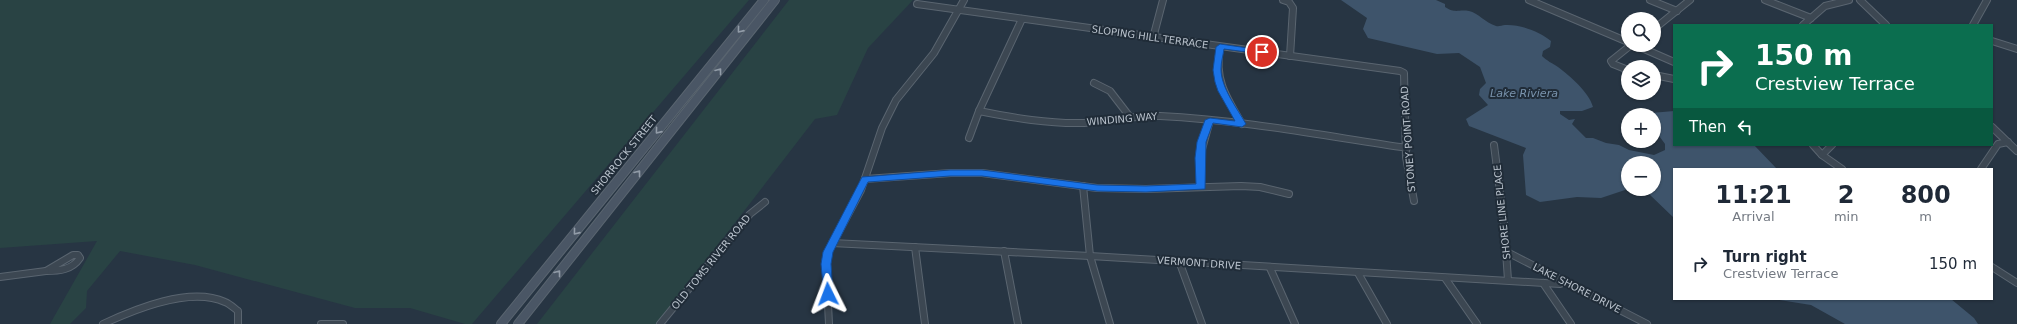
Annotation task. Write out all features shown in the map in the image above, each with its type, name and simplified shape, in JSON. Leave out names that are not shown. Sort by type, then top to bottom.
[{"type":"main road","name":"SHORROCK STREET","points":[[501,324],[764,0]]},
{"type":"main road","points":[[518,324],[775,0]]},
{"type":"main road","points":[[513,324],[534,304]]},
{"type":"street","points":[[829,324],[826,264],[828,252],[865,179],[882,128],[896,100],[934,53],[964,0]]},
{"type":"street","points":[[1153,38],[1163,0]]},
{"type":"street","points":[[1283,0],[1289,2],[1293,8],[1290,56]]},
{"type":"street","points":[[1529,0],[1621,39]]},
{"type":"street","points":[[1650,0],[1676,11]]},
{"type":"street","points":[[1661,23],[1690,0]]},
{"type":"street","points":[[1765,0],[1811,18]]},
{"type":"street","points":[[1804,24],[1825,6],[1848,0]]},
{"type":"street","points":[[1860,0],[1885,24]]},
{"type":"street","points":[[1974,24],[1986,0]]},
{"type":"street","name":"SLOPING HILL TERRACE","points":[[917,4],[1153,38],[1400,71],[1404,73],[1404,77]]},
{"type":"street","points":[[969,138],[979,111],[1022,19]]},
{"type":"street","points":[[1993,41],[2017,49]]},
{"type":"street","points":[[1220,47],[1217,70],[1219,82],[1222,91],[1242,124]]},
{"type":"street","points":[[1621,67],[1613,64],[1611,61],[1622,52]]},
{"type":"street","points":[[1650,52],[1673,62]]},
{"type":"street","points":[[1661,76],[1673,79]]},
{"type":"street","name":"STONEY POINT ROAD","points":[[1404,77],[1410,190],[1414,201]]},
{"type":"street","points":[[1094,83],[1110,91],[1130,117]]},
{"type":"street","name":"WINDING WAY","points":[[979,111],[1034,121],[1059,123],[1077,123],[1130,117],[1158,116],[1210,120],[1407,148]]},
{"type":"street","points":[[1201,187],[1201,142],[1210,120]]},
{"type":"street","points":[[1993,128],[2017,151]]},
{"type":"street","points":[[1982,168],[1998,144],[2008,142]]},
{"type":"street","name":"SHORE LINE PLACE","points":[[1494,145],[1507,252],[1508,280]]},
{"type":"street","points":[[1814,146],[1822,155],[1841,168]]},
{"type":"street","points":[[1822,155],[1831,146]]},
{"type":"street","points":[[865,179],[950,173],[982,173],[1118,189],[1201,187],[1260,188],[1289,194]]},
{"type":"street","points":[[1083,186],[1090,256],[1110,324]]},
{"type":"street","name":"OLD TOMS RIVER ROAD","points":[[660,324],[750,214],[765,202]]},
{"type":"street","name":"VERMONT DRIVE","points":[[832,243],[1004,251],[1445,278],[1508,280],[1560,284],[1566,282]]},
{"type":"street","points":[[915,247],[925,324]]},
{"type":"street","points":[[1004,251],[1018,324]]},
{"type":"street","name":"LAKE SHORE DRIVE","points":[[1507,252],[1647,324]]},
{"type":"street","points":[[1179,261],[1202,324]]},
{"type":"street","points":[[1270,268],[1295,324]]},
{"type":"street","points":[[1993,268],[2017,283]]},
{"type":"street","points":[[0,277],[46,271]]},
{"type":"street","points":[[1358,273],[1387,324]]},
{"type":"street","points":[[1445,278],[1477,324]]},
{"type":"street","points":[[1543,283],[1571,324]]},
{"type":"street","points":[[103,324],[133,310],[173,300],[196,297],[232,304],[238,311],[238,324]]},
{"type":"street","points":[[321,324],[343,324]]},
{"type":"green space","points":[[0,0],[749,0],[472,324],[465,324],[410,308],[355,308],[195,265],[120,251],[87,291],[86,308],[70,324],[50,324],[97,241],[0,248]]},
{"type":"green space","points":[[789,0],[913,0],[868,48],[837,115],[815,119],[657,324],[537,324]]},
{"type":"water","name":"Lake Riviera","points":[[1341,0],[1436,0],[1445,4],[1445,7],[1452,10],[1472,12],[1496,26],[1511,25],[1530,29],[1551,41],[1550,47],[1543,51],[1542,56],[1573,80],[1591,101],[1593,107],[1582,111],[1560,111],[1560,114],[1569,120],[1575,119],[1572,124],[1586,138],[1593,138],[1606,143],[1619,145],[1621,148],[1654,155],[1665,150],[1665,144],[1661,139],[1661,112],[1673,111],[1673,146],[1755,146],[1776,168],[1673,168],[1673,217],[1651,196],[1661,196],[1661,156],[1621,156],[1621,191],[1601,198],[1577,197],[1540,202],[1526,195],[1523,155],[1526,148],[1469,126],[1466,119],[1488,105],[1479,95],[1480,89],[1486,83],[1480,67],[1459,53],[1437,54],[1368,38],[1363,29],[1367,18]]},
{"type":"water","points":[[1780,300],[1952,300],[1974,318],[1978,324],[1845,324],[1811,305]]},
{"type":"route","points":[[828,294],[826,264],[828,252],[861,190],[865,179],[950,173],[982,173],[1097,188],[1146,189],[1201,187],[1201,142],[1210,120],[1242,124],[1222,91],[1219,82],[1217,58],[1220,47],[1262,52]]}]
